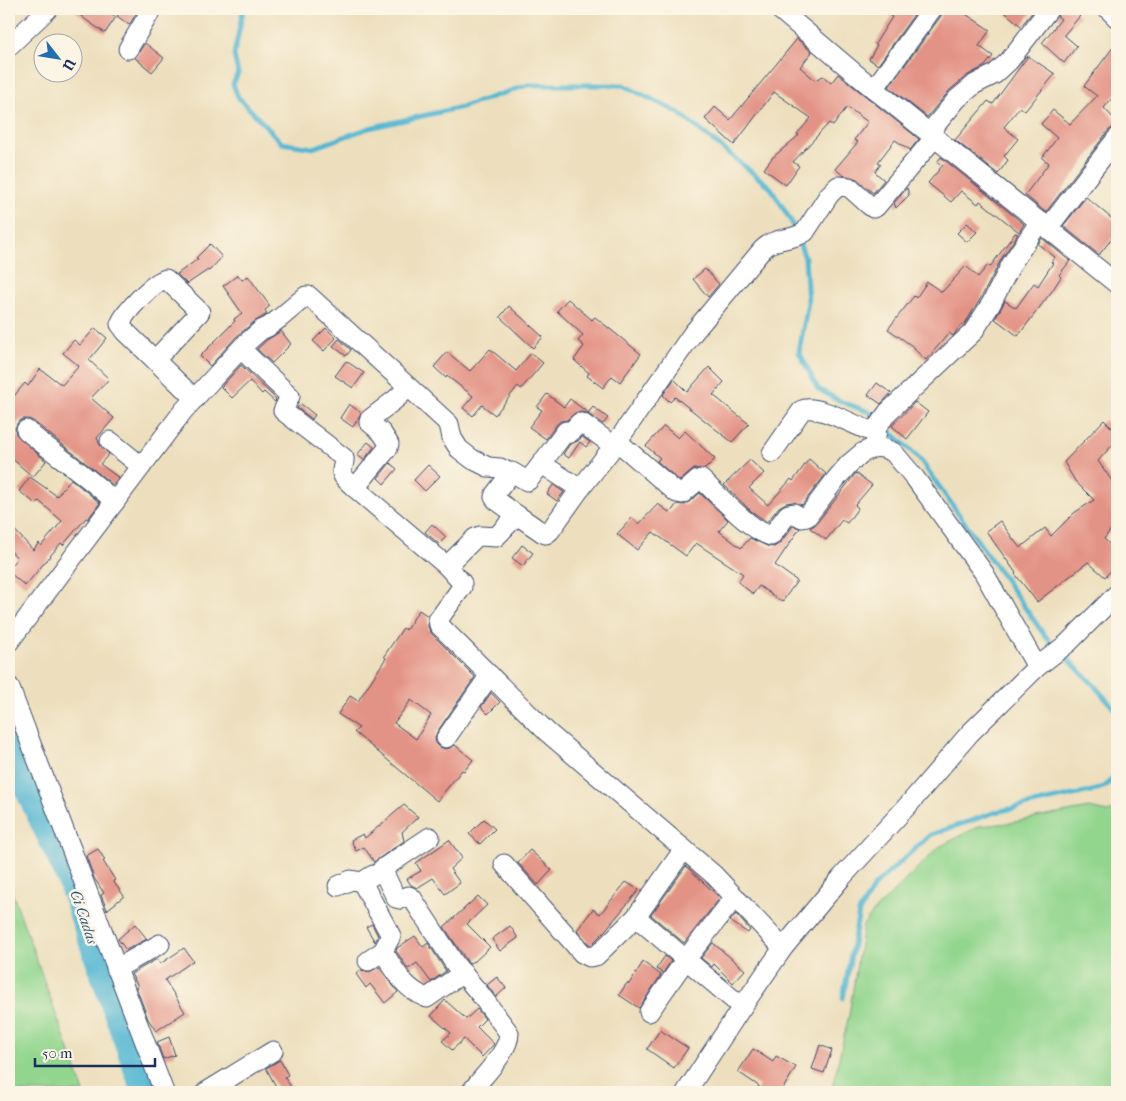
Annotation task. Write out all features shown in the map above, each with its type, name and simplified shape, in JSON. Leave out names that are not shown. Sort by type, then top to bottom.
[{"type":"street","points":[[9,46],[48,9]]},
{"type":"street","points":[[128,49],[152,9]]},
{"type":"street","points":[[779,9],[874,89],[1117,284]]},
{"type":"street","points":[[874,89],[932,9]]},
{"type":"street","points":[[510,473],[494,497],[543,533],[548,533],[615,444],[693,333],[762,250],[769,243],[793,236],[808,229],[829,195],[838,186],[849,187],[871,207],[876,207],[932,135],[957,99],[975,84],[995,74],[1009,61],[1050,9]]},
{"type":"street","points":[[1108,9],[1117,18]]},
{"type":"street","points":[[9,642],[184,410],[261,330],[280,318],[303,297],[309,296],[448,424],[452,438],[460,449],[472,459],[488,467],[512,472],[528,481],[564,433],[566,431],[572,432],[579,423],[582,423],[615,444],[677,493],[682,494],[701,479],[746,521],[771,536],[788,514],[794,513],[802,518],[807,517],[848,464],[862,453],[896,403],[974,332],[1012,263],[1117,138]]},
{"type":"street","points":[[241,349],[290,396],[283,411],[344,458],[345,462],[341,473],[447,566],[462,583],[462,587],[437,622],[547,732],[714,875],[783,948]]},
{"type":"street","points":[[155,360],[195,398]]},
{"type":"street","points":[[356,488],[390,444],[382,433],[369,422],[370,419],[396,400],[408,388]]},
{"type":"street","points":[[772,454],[802,410],[807,407],[878,431]]},
{"type":"street","points":[[26,430],[90,480],[114,502]]},
{"type":"street","points":[[878,431],[883,448],[893,452],[921,486],[984,573],[1040,665]]},
{"type":"street","points":[[110,441],[141,466]]},
{"type":"street","points":[[542,464],[580,489]]},
{"type":"street","points":[[447,566],[476,538],[480,536],[496,537],[517,515]]},
{"type":"street","points":[[686,1092],[783,948],[842,877],[910,804],[970,733],[1040,665],[1068,643],[1117,594]]},
{"type":"street","points":[[446,738],[490,675]]},
{"type":"street","points":[[9,686],[164,1092]]},
{"type":"street","points":[[338,886],[351,880],[362,882],[430,837]]},
{"type":"street","points":[[504,864],[582,953],[590,957],[596,956],[636,917],[684,850]]},
{"type":"street","points":[[382,869],[396,898],[411,897],[455,964],[509,1033],[509,1039],[503,1051],[471,1092]]},
{"type":"street","points":[[362,882],[391,933],[390,938],[376,956],[404,984],[427,998],[463,973]]},
{"type":"street","points":[[649,1012],[686,959],[734,897]]},
{"type":"street","points":[[636,917],[742,1007]]},
{"type":"street","points":[[116,968],[160,944]]},
{"type":"street","points":[[206,1092],[274,1051]]},
{"type":"green space","points":[[1089,808],[1108,812],[1117,808],[1117,1092],[831,1092],[849,1015],[863,925],[876,909],[939,847],[979,826],[1009,823]]},
{"type":"green space","points":[[9,883],[84,1092],[9,1092]]},
{"type":"building","points":[[73,9],[103,9],[116,17],[105,33]]},
{"type":"building","points":[[122,9],[139,9],[129,25],[117,16]]},
{"type":"building","points":[[882,9],[918,9],[878,65],[869,59],[877,45],[875,44],[892,17]]},
{"type":"building","points":[[943,9],[958,9],[990,30],[979,46],[993,56],[985,66],[968,75],[950,90],[927,117],[889,87],[941,16]]},
{"type":"building","points":[[1001,9],[1035,9],[1021,26]]},
{"type":"building","points":[[1060,9],[1072,9],[1080,16],[1064,35],[1077,46],[1064,63],[1042,43],[1061,19],[1057,16]]},
{"type":"building","points":[[797,39],[812,52],[800,67],[815,80],[823,76],[831,83],[838,74],[919,139],[910,150],[895,140],[878,162],[881,164],[875,172],[884,180],[873,193],[857,179],[843,175],[835,169],[858,142],[854,140],[868,122],[847,107],[833,126],[829,123],[793,162],[799,166],[786,185],[764,169],[772,158],[799,135],[797,134],[811,118],[774,92],[734,145],[705,119],[715,107],[730,120]]},
{"type":"building","points":[[1117,42],[1117,92],[1104,108],[1117,122],[1117,127],[1108,131],[1046,212],[1025,195],[1049,163],[1042,158],[1057,138],[1041,124],[1053,110],[1070,124],[1097,96],[1084,86]]},
{"type":"building","points":[[145,43],[164,58],[152,72],[135,58]]},
{"type":"building","points":[[1028,56],[1055,74],[1025,111],[1020,107],[1004,127],[1018,139],[1004,156],[1008,160],[998,174],[955,140],[988,101],[993,104]]},
{"type":"building","points":[[941,157],[1024,224],[1019,232],[980,201],[978,204],[961,191],[951,202],[928,183],[943,165],[937,162]]},
{"type":"building","points":[[907,188],[909,195],[896,208],[894,203]]},
{"type":"building","points":[[1086,197],[1117,223],[1117,232],[1099,255],[1063,226]]},
{"type":"building","points":[[967,223],[977,232],[967,242],[957,233]]},
{"type":"building","points":[[1015,233],[1018,234],[1002,258],[964,325],[961,325],[953,336],[949,333],[926,360],[915,348],[888,329],[914,296],[916,298],[927,282],[942,292],[966,266],[978,277],[988,265],[990,267]]},
{"type":"building","points":[[1042,238],[1070,261],[1059,275],[1061,277],[1052,291],[1018,336],[995,319],[1005,301],[1016,308],[1034,283],[1038,286],[1053,263],[1051,262],[1055,257],[1038,244]]},
{"type":"building","points":[[210,244],[222,257],[209,271],[187,284],[177,274],[198,259],[196,258]]},
{"type":"building","points":[[705,269],[719,284],[708,297],[693,279]]},
{"type":"building","points":[[238,275],[242,280],[248,276],[270,306],[265,310],[267,314],[236,337],[210,366],[200,356],[235,321],[234,319],[242,313],[223,286]]},
{"type":"building","points":[[568,299],[592,320],[595,317],[641,354],[620,382],[612,376],[603,388],[587,376],[589,373],[574,360],[584,346],[578,341],[583,335],[557,311]]},
{"type":"building","points":[[509,306],[543,337],[533,348],[500,317]]},
{"type":"building","points":[[95,328],[107,338],[89,360],[109,379],[91,398],[114,418],[97,438],[100,445],[109,454],[100,464],[119,478],[113,485],[33,421],[23,419],[18,422],[15,428],[16,434],[46,461],[33,477],[9,456],[9,402],[25,383],[28,386],[40,369],[62,385],[79,366],[63,353],[74,340],[80,345]]},
{"type":"building","points":[[326,328],[336,338],[324,351],[313,341]]},
{"type":"building","points":[[281,331],[291,344],[272,363],[257,349]]},
{"type":"building","points":[[339,339],[351,350],[346,356],[333,346]]},
{"type":"building","points":[[490,349],[516,371],[531,353],[543,363],[521,389],[518,386],[495,415],[482,405],[473,416],[463,408],[473,396],[447,376],[446,378],[434,367],[447,352],[470,371]]},
{"type":"building","points":[[346,361],[364,373],[353,388],[335,376]]},
{"type":"building","points":[[241,365],[276,399],[275,402],[264,392],[262,394],[250,381],[232,398],[221,387]]},
{"type":"building","points":[[709,367],[724,382],[713,395],[749,424],[732,442],[675,397],[670,402],[663,395],[674,379],[687,392]]},
{"type":"building","points":[[877,383],[891,393],[881,404],[868,395]]},
{"type":"building","points":[[547,394],[564,407],[570,399],[588,413],[593,407],[608,418],[603,424],[588,414],[582,412],[575,413],[567,420],[557,424],[546,439],[529,427],[542,410],[537,407]]},
{"type":"building","points":[[915,402],[928,412],[907,439],[892,426]]},
{"type":"building","points":[[301,404],[315,415],[312,419],[297,408]]},
{"type":"building","points":[[349,404],[361,413],[353,427],[340,418]]},
{"type":"building","points":[[1104,420],[1117,433],[1117,440],[1098,461],[1117,488],[1117,521],[1104,539],[1117,551],[1117,564],[1105,577],[1088,562],[1037,602],[1015,574],[986,531],[1000,521],[1020,548],[1045,528],[1051,536],[1074,513],[1094,500],[1075,481],[1064,462]]},
{"type":"building","points":[[664,426],[678,438],[685,431],[715,459],[705,469],[694,469],[680,481],[657,461],[660,458],[646,446]]},
{"type":"building","points":[[582,437],[590,442],[586,447],[580,442],[569,458],[563,454],[570,444]]},
{"type":"building","points":[[368,442],[374,447],[364,460],[357,455]]},
{"type":"building","points":[[809,459],[826,474],[802,505],[793,502],[786,503],[779,507],[767,522],[751,511],[724,485],[750,460],[764,473],[749,488],[768,505],[791,479],[793,481]]},
{"type":"building","points":[[390,463],[397,469],[384,484],[378,478]]},
{"type":"building","points":[[428,465],[440,476],[425,491],[414,480]]},
{"type":"building","points":[[856,473],[872,485],[855,505],[858,508],[847,523],[842,520],[826,540],[810,528],[816,524]]},
{"type":"building","points":[[30,477],[57,496],[71,479],[100,503],[88,519],[86,518],[63,545],[61,543],[25,586],[9,572],[9,568],[17,558],[9,549],[9,524],[33,550],[39,543],[41,546],[62,521],[39,501],[36,504],[19,491]]},
{"type":"building","points":[[553,485],[564,492],[557,501],[547,494]]},
{"type":"building","points":[[700,493],[728,520],[719,531],[741,548],[750,538],[767,546],[774,547],[780,543],[793,526],[800,528],[775,565],[797,581],[782,602],[759,586],[753,594],[738,582],[743,574],[696,543],[686,556],[653,532],[637,550],[617,534],[632,518],[639,524],[658,504],[670,513],[677,504],[685,505]]},
{"type":"building","points":[[432,524],[446,537],[439,544],[425,532]]},
{"type":"building","points":[[522,545],[533,553],[523,566],[512,558]]},
{"type":"building","points":[[419,610],[428,616],[428,627],[431,633],[475,677],[437,732],[435,738],[436,743],[440,747],[446,749],[455,745],[473,760],[464,771],[462,770],[437,801],[354,732],[359,728],[338,714],[350,696],[358,701],[386,658],[384,656],[403,628],[406,630]],"holes":[[[411,700],[431,715],[416,739],[394,723]]]},
{"type":"building","points":[[491,693],[500,702],[488,714],[481,707]]},
{"type":"building","points":[[404,805],[418,817],[402,832],[404,841],[374,862],[364,847],[356,851],[351,840],[363,834],[365,838]]},
{"type":"building","points":[[484,819],[495,829],[480,844],[469,834]]},
{"type":"building","points":[[449,840],[462,858],[450,869],[460,883],[445,894],[433,878],[417,888],[411,885],[407,879],[421,871],[416,863]]},
{"type":"building","points":[[98,849],[115,880],[113,881],[124,896],[107,910],[101,895],[104,893],[94,878],[86,856]]},
{"type":"building","points":[[530,850],[552,870],[538,885],[518,863]]},
{"type":"building","points":[[686,866],[720,898],[684,943],[651,915]]},
{"type":"building","points":[[626,882],[639,890],[603,933],[591,945],[589,944],[577,930],[593,909],[600,914]]},
{"type":"building","points":[[478,896],[487,905],[467,924],[490,947],[474,962],[469,964],[444,927]]},
{"type":"building","points":[[736,914],[750,930],[748,933],[730,921]]},
{"type":"building","points":[[135,924],[147,939],[126,950],[118,939]]},
{"type":"building","points":[[372,924],[378,936],[375,942],[366,927]]},
{"type":"building","points":[[510,926],[518,938],[500,951],[492,939]]},
{"type":"building","points":[[415,936],[423,947],[428,943],[446,971],[431,982],[417,963],[408,969],[396,951],[397,948]]},
{"type":"building","points":[[713,943],[745,970],[733,983],[714,964],[712,967],[701,958]]},
{"type":"building","points":[[184,948],[193,961],[165,980],[185,1012],[156,1031],[148,1019],[136,987],[138,986],[131,974],[157,959],[160,964]]},
{"type":"building","points":[[665,956],[671,961],[663,973],[656,969]]},
{"type":"building","points":[[643,962],[661,975],[639,1008],[619,995],[627,983],[629,984]]},
{"type":"building","points":[[379,967],[398,992],[385,1003],[370,984],[366,988],[356,974],[361,970],[369,972]]},
{"type":"building","points":[[497,977],[506,988],[496,997],[487,985]]},
{"type":"building","points":[[445,1000],[466,1019],[477,1009],[485,1019],[477,1027],[494,1044],[482,1057],[464,1039],[452,1050],[442,1041],[451,1033],[431,1016]]},
{"type":"building","points":[[660,1030],[688,1048],[674,1068],[647,1049]]},
{"type":"building","points":[[169,1037],[175,1055],[163,1059],[157,1042]]},
{"type":"building","points":[[820,1045],[832,1050],[824,1073],[812,1069]]},
{"type":"building","points":[[753,1049],[773,1062],[776,1056],[796,1067],[781,1092],[756,1092],[759,1086],[738,1072]]},
{"type":"building","points":[[280,1060],[288,1075],[284,1077],[295,1092],[279,1092],[266,1068]]},
{"type":"waterway","points":[[241,9],[243,11],[234,55],[238,73],[233,84],[238,97],[282,143],[313,148],[369,128],[462,107],[528,85],[623,85],[679,113],[771,188],[791,221],[805,258],[808,302],[799,352],[818,389],[840,401],[869,412],[919,458],[1045,636],[1093,684],[1117,712]]},
{"type":"waterway","name":"Ci Cadas","points":[[9,747],[70,876],[146,1092]]},
{"type":"waterway","points":[[843,998],[859,912],[875,885],[930,835],[996,812],[1092,791],[1106,786],[1117,772]]}]
